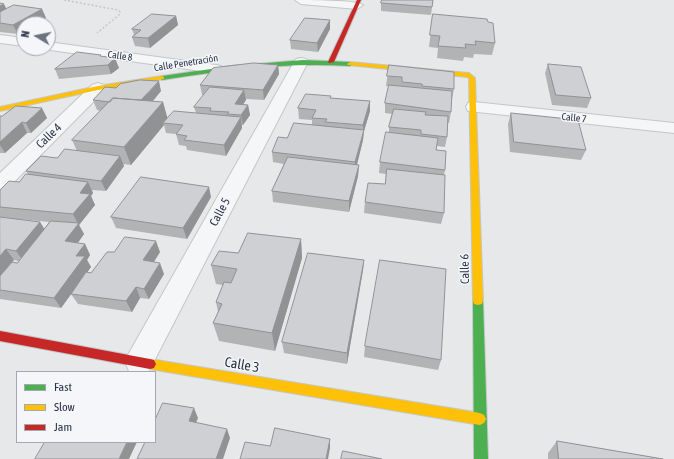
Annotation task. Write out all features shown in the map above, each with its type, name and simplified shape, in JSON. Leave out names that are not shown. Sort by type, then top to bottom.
[{"type":"street","points":[[301,0],[358,3],[331,62]]},
{"type":"street","points":[[0,39],[16,41]]},
{"type":"street","name":"Calle 8","points":[[56,47],[216,69]]},
{"type":"street","name":"Calle Penetración","points":[[0,109],[98,88],[216,69],[301,62],[331,62],[465,74],[472,78]]},
{"type":"street","name":"Calle 5","points":[[139,362],[301,62]]},
{"type":"street","name":"Calle 6","points":[[472,78],[474,107],[481,459]]},
{"type":"street","name":"Calle 4","points":[[0,184],[98,88]]},
{"type":"street","name":"Calle 7","points":[[474,107],[674,128]]},
{"type":"street","name":"Calle 3","points":[[0,336],[139,362],[480,419]]},
{"type":"path","points":[[64,0],[115,9],[120,12],[77,50]]},
{"type":"building","points":[[382,0],[433,0],[432,7],[381,3]]},
{"type":"building","points":[[14,5],[42,9],[29,16],[16,16],[16,23],[13,25],[0,23],[0,12]]},
{"type":"building","points":[[152,14],[176,16],[148,38],[132,37],[141,30],[132,29]]},
{"type":"building","points":[[433,14],[487,19],[488,22],[493,23],[495,43],[475,41],[476,45],[465,44],[466,48],[438,46],[440,36],[430,35]]},
{"type":"building","points":[[305,18],[330,20],[317,43],[290,40]]},
{"type":"building","points":[[77,52],[115,58],[108,65],[55,69]]},
{"type":"building","points":[[254,63],[278,65],[263,90],[200,85],[213,68]]},
{"type":"building","points":[[548,64],[581,67],[591,98],[556,95]]},
{"type":"building","points":[[389,65],[454,72],[454,89],[422,86],[422,84],[402,82],[402,77],[387,76]]},
{"type":"building","points":[[140,80],[159,81],[141,100],[113,98],[110,102],[93,100],[105,87],[116,88],[120,84]]},
{"type":"building","points":[[389,85],[452,91],[451,112],[385,103]]},
{"type":"building","points":[[210,87],[244,90],[235,104],[248,105],[241,115],[227,114],[229,112],[210,111],[211,108],[194,107]]},
{"type":"building","points":[[306,94],[331,96],[330,98],[370,101],[363,125],[325,122],[327,119],[312,118],[316,110],[298,108]]},
{"type":"building","points":[[113,98],[163,102],[124,147],[72,140]]},
{"type":"building","points":[[16,106],[42,108],[26,123],[22,122],[0,142],[0,116]]},
{"type":"building","points":[[394,109],[426,112],[425,115],[448,116],[447,137],[421,134],[421,130],[389,127]]},
{"type":"building","points":[[174,111],[241,117],[224,145],[184,140],[187,136],[176,134],[183,125],[163,123]]},
{"type":"building","points":[[511,113],[578,120],[586,150],[514,142]]},
{"type":"building","points":[[294,123],[364,130],[355,162],[272,152],[278,137],[287,138]]},
{"type":"building","points":[[386,132],[438,138],[436,150],[446,151],[445,170],[380,162]]},
{"type":"building","points":[[65,149],[120,156],[101,181],[26,171],[41,156],[57,158]]},
{"type":"building","points":[[288,157],[359,165],[349,201],[272,191]]},
{"type":"building","points":[[387,169],[445,175],[444,213],[365,202],[368,183],[385,184]]},
{"type":"building","points":[[26,174],[88,182],[80,193],[90,194],[73,214],[0,207],[0,190],[9,181],[19,182]]},
{"type":"building","points":[[141,177],[209,187],[183,228],[111,217]]},
{"type":"building","points":[[0,217],[40,222],[16,251],[6,249],[0,256]]},
{"type":"building","points":[[51,221],[79,223],[65,241],[85,244],[76,256],[85,256],[54,298],[0,290],[0,276],[12,262],[17,263]]},
{"type":"building","points":[[248,233],[301,239],[272,333],[213,323],[222,304],[216,302],[224,282],[231,283],[237,269],[211,265],[219,251],[238,253]]},
{"type":"building","points":[[125,237],[156,241],[143,260],[160,263],[144,289],[136,287],[126,301],[71,294],[86,272],[91,273],[107,252],[114,252]]},
{"type":"building","points":[[308,253],[364,260],[347,353],[282,342]]},
{"type":"building","points":[[380,260],[446,269],[441,360],[365,346]]},
{"type":"building","points":[[163,403],[194,408],[189,421],[227,429],[216,459],[137,459],[145,443],[156,443],[156,418]]},
{"type":"building","points":[[275,428],[330,439],[326,459],[240,459],[245,442],[270,446]]},
{"type":"building","points":[[557,441],[663,459],[559,459]]},
{"type":"building","points":[[44,443],[127,443],[119,459],[35,459]]},
{"type":"building","points":[[343,451],[382,459],[341,459]]},
{"type":"traffic: fast","points":[[162,78],[280,63],[327,62],[350,64]]},
{"type":"traffic: fast","points":[[478,301],[481,459]]},
{"type":"traffic: slow","points":[[350,64],[469,75],[472,78],[478,301]]},
{"type":"traffic: slow","points":[[0,109],[98,88],[162,78]]},
{"type":"traffic: slow","points":[[150,364],[480,419]]},
{"type":"traffic: jam","points":[[331,62],[359,0]]},
{"type":"traffic: jam","points":[[0,336],[150,364]]}]
